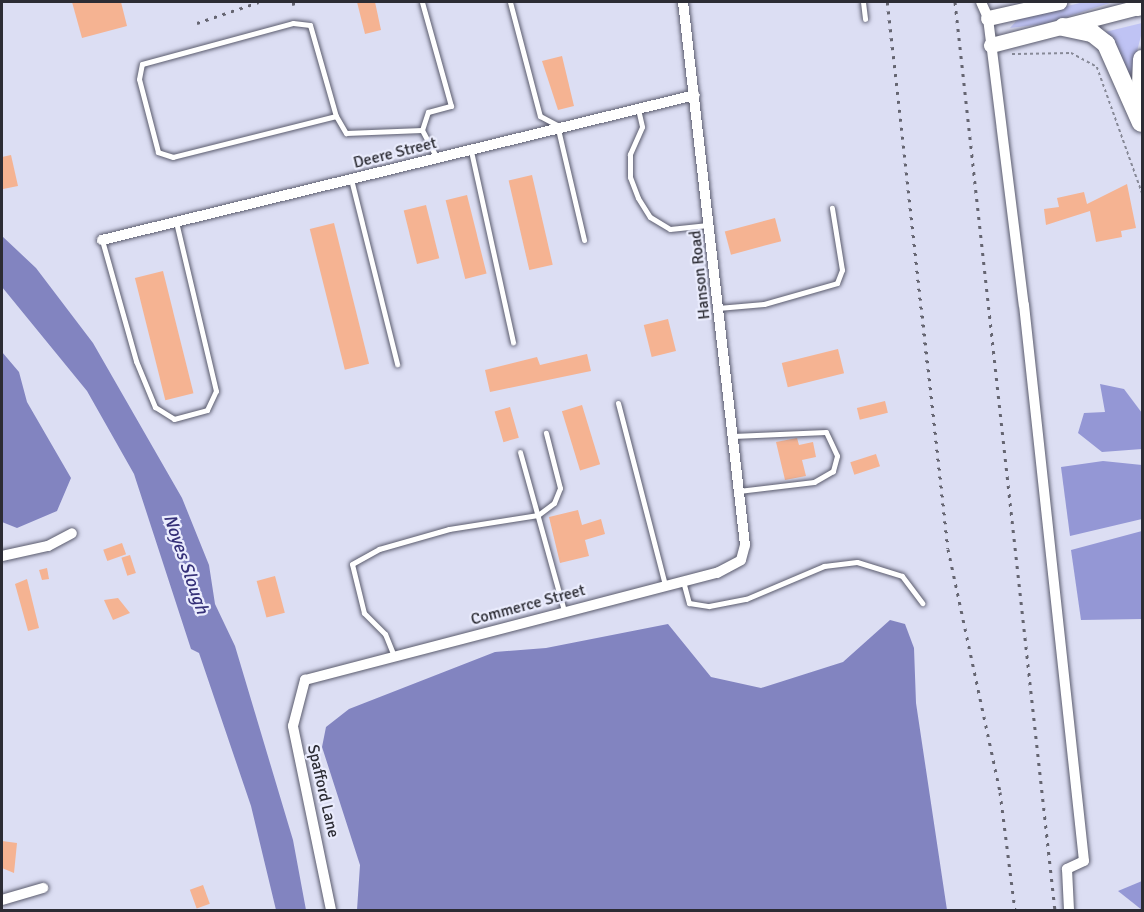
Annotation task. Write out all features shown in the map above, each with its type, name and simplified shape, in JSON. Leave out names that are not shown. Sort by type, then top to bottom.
[{"type":"highway","points":[[1063,27],[1092,33],[1106,44],[1142,125]]},
{"type":"highway","points":[[1142,125],[1143,59]]},
{"type":"main road","points":[[988,18],[1059,2]]},
{"type":"main road","points":[[991,45],[1141,6]]},
{"type":"street","name":"Hanson Road","points":[[683,2],[745,544]]},
{"type":"street","points":[[981,2],[988,18],[1084,861],[1067,869],[1069,910]]},
{"type":"street","name":"Deere Street","points":[[102,240],[695,95]]},
{"type":"street","points":[[2,556],[48,546],[72,532]]},
{"type":"street","name":"Commerce Street","points":[[305,680],[683,580],[741,560],[745,544]]},
{"type":"street","name":"Spafford Lane","points":[[305,680],[293,726],[331,910]]},
{"type":"street","points":[[2,900],[43,888]]},
{"type":"lane","points":[[422,2],[451,106],[428,112],[422,130],[437,158]]},
{"type":"lane","points":[[510,2],[540,116],[560,128],[584,240]]},
{"type":"lane","points":[[863,2],[865,18]]},
{"type":"lane","points":[[336,116],[173,157],[158,152],[139,79],[142,64],[293,23],[310,25],[336,116],[346,133],[422,130]]},
{"type":"lane","points":[[638,109],[642,128],[630,154],[630,177],[638,198],[650,217],[670,228],[709,224]]},
{"type":"lane","points":[[471,150],[513,342]]},
{"type":"lane","points":[[351,179],[397,364]]},
{"type":"lane","points":[[718,308],[764,304],[837,283],[842,270],[832,208]]},
{"type":"lane","points":[[102,240],[136,361],[155,407],[174,419],[207,410],[216,391],[176,222]]},
{"type":"lane","points":[[618,403],[665,585]]},
{"type":"lane","points":[[733,436],[826,432],[837,456],[833,471],[814,482],[739,491]]},
{"type":"lane","points":[[394,656],[385,634],[364,613],[352,564],[379,549],[449,529],[538,515],[554,503],[560,488],[546,433]]},
{"type":"lane","points":[[520,452],[564,612]]},
{"type":"lane","points":[[683,580],[688,603],[709,606],[746,600],[824,566],[857,562],[902,576],[922,603]]},
{"type":"path","points":[[1085,57],[1089,51]]},
{"type":"path","points":[[1008,52],[1065,52],[1085,57],[1104,78],[1143,193]]},
{"type":"shaded area","points":[[1084,2],[1113,2],[1045,24],[1010,28],[1019,18]]},
{"type":"shaded area","points":[[1142,23],[1142,32],[1129,82],[1105,32]]},
{"type":"shaded area","points":[[1100,384],[1124,389],[1142,413],[1142,449],[1102,452],[1078,433],[1084,413],[1105,412]]},
{"type":"shaded area","points":[[1103,461],[1142,465],[1142,519],[1070,536],[1061,467]]},
{"type":"shaded area","points":[[1142,531],[1142,619],[1081,620],[1071,550]]},
{"type":"shaded area","points":[[1142,881],[1142,910],[1118,891]]},
{"type":"water","name":"Noyes Slough","points":[[2,236],[36,268],[93,343],[182,498],[209,565],[215,604],[235,646],[293,840],[306,910],[276,910],[251,806],[199,653],[191,649],[134,474],[87,391],[2,287]]},
{"type":"water","points":[[2,352],[19,372],[27,402],[71,478],[57,511],[17,528],[2,522]]},
{"type":"water","points":[[890,620],[905,624],[914,648],[916,703],[947,910],[357,910],[360,865],[322,747],[326,727],[349,709],[495,652],[546,648],[668,624],[711,677],[761,688],[843,662]]},
{"type":"building","points":[[72,2],[121,2],[127,26],[82,38]]},
{"type":"building","points":[[357,2],[375,2],[381,30],[365,34]]},
{"type":"building","points":[[562,56],[574,106],[558,110],[542,61]]},
{"type":"building","points":[[11,155],[18,186],[3,189],[2,157]]},
{"type":"building","points":[[532,175],[553,265],[529,270],[509,180]]},
{"type":"building","points":[[1127,184],[1136,228],[1121,231],[1122,237],[1096,242],[1090,211],[1046,225],[1044,209],[1059,207],[1057,198],[1084,192],[1087,204]]},
{"type":"building","points":[[467,195],[487,274],[465,279],[446,200]]},
{"type":"building","points":[[426,205],[439,258],[417,264],[404,211]]},
{"type":"building","points":[[775,218],[781,241],[731,255],[725,231]]},
{"type":"building","points":[[334,223],[369,364],[345,370],[310,229]]},
{"type":"building","points":[[163,271],[193,393],[165,400],[135,278]]},
{"type":"building","points":[[668,319],[676,351],[652,357],[644,325]]},
{"type":"building","points":[[838,349],[844,373],[788,387],[782,363]]},
{"type":"building","points":[[587,354],[591,371],[490,392],[485,370],[537,357],[540,365]]},
{"type":"building","points":[[885,401],[888,413],[860,420],[857,408]]},
{"type":"building","points":[[582,405],[600,464],[580,470],[562,411]]},
{"type":"building","points":[[510,407],[519,438],[503,442],[495,411]]},
{"type":"building","points":[[797,438],[799,445],[813,442],[816,457],[802,460],[806,476],[785,480],[776,442]]},
{"type":"building","points":[[876,454],[880,466],[854,475],[850,462]]},
{"type":"building","points":[[578,510],[582,525],[601,519],[605,534],[585,540],[589,556],[560,563],[549,517]]},
{"type":"building","points":[[122,543],[126,554],[107,561],[103,550]]},
{"type":"building","points":[[130,555],[136,573],[127,576],[121,558]]},
{"type":"building","points":[[47,568],[49,579],[42,580],[39,570]]},
{"type":"building","points":[[275,576],[285,613],[266,618],[257,581]]},
{"type":"building","points":[[27,579],[39,628],[28,631],[15,584]]},
{"type":"building","points":[[118,598],[130,613],[113,620],[104,600]]},
{"type":"building","points":[[2,841],[17,843],[14,873],[2,868]]},
{"type":"building","points":[[203,885],[210,904],[197,909],[190,890]]},
{"type":"railway","points":[[197,23],[259,2]]},
{"type":"railway","points":[[292,4],[299,2]]},
{"type":"railway","points":[[887,2],[948,549],[1000,792],[1015,910]]},
{"type":"railway","points":[[955,2],[1055,910]]}]
